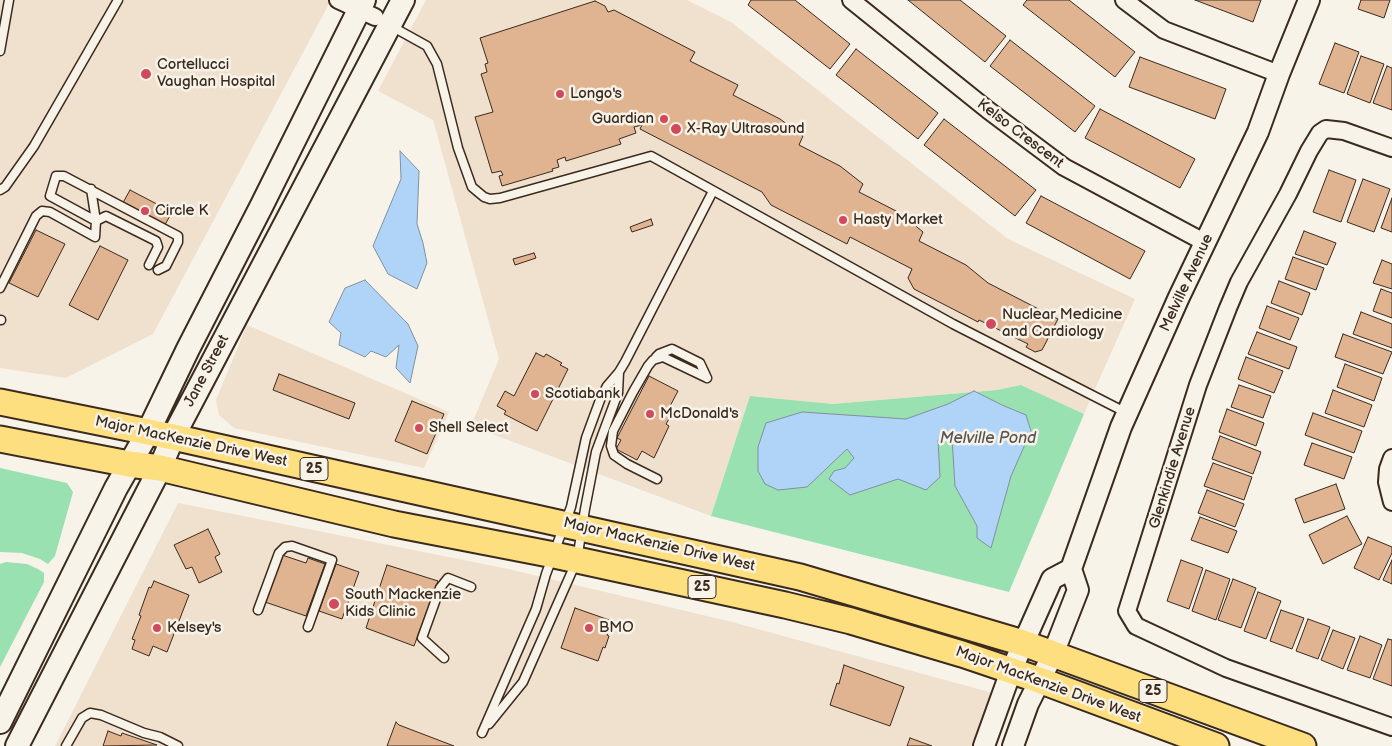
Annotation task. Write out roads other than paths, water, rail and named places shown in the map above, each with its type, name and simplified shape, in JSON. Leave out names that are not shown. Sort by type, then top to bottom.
[{"type":"main road","name":"Jane Street","points":[[0,722],[129,464],[148,432],[188,349],[262,205],[372,13],[404,0]]},
{"type":"main road","name":"Jane Street","points":[[17,746],[160,468],[372,13]]},
{"type":"main road","name":"Major MacKenzie Drive West","points":[[0,402],[173,437],[800,577],[1023,643],[1302,746]]},
{"type":"main road","name":"Major MacKenzie Drive West","points":[[0,438],[129,464],[160,468],[387,523],[565,558],[851,621],[962,654],[1039,680],[1216,746]]},
{"type":"street","points":[[338,0],[372,13]]},
{"type":"street","name":"Kelso Crescent","points":[[851,0],[988,110],[1064,168],[1206,243]]},
{"type":"street","points":[[1124,0],[1164,30],[1279,74]]},
{"type":"street","name":"Melville Avenue","points":[[1071,568],[1127,413],[1258,132],[1309,0]]},
{"type":"street","name":"Glenkindie Avenue","points":[[1392,148],[1344,131],[1326,129],[1320,133],[1309,151],[1288,194],[1239,282],[1228,308],[1198,385],[1127,611],[1136,626],[1226,668],[1392,727]]},
{"type":"street","points":[[1392,458],[1388,469],[1387,482],[1392,502]]},
{"type":"street","points":[[984,746],[1011,671],[1052,579],[1071,568],[1078,590],[1052,654],[1028,704],[1013,746]]},
{"type":"lane","points":[[0,51],[9,0]]},
{"type":"lane","points":[[0,190],[5,187],[34,146],[118,0]]},
{"type":"lane","points":[[372,13],[427,46],[437,64],[458,148],[472,187],[484,197],[490,199],[500,198],[651,156],[953,324],[1127,413]]},
{"type":"lane","points":[[96,221],[50,196],[56,176],[64,176],[178,236],[178,242],[166,266],[158,270]]},
{"type":"lane","points":[[0,288],[36,216],[42,211],[50,212],[95,237],[96,221],[91,190]]},
{"type":"lane","points":[[619,372],[618,393],[596,452],[565,558],[523,682],[482,734],[536,609],[546,574],[565,558],[574,526],[573,497],[586,438],[607,386],[619,372],[713,191]]},
{"type":"lane","points":[[96,221],[106,216],[156,241],[158,247],[149,265]]},
{"type":"lane","points":[[657,478],[627,464],[614,455],[611,446],[613,431],[633,392],[653,360],[663,357],[707,378]]},
{"type":"lane","points":[[258,610],[280,553],[285,547],[292,546],[332,560],[308,627]]},
{"type":"lane","points":[[444,658],[422,638],[440,588],[448,578],[471,587]]},
{"type":"lane","points":[[66,746],[82,718],[90,714],[101,715],[144,733],[160,737],[178,746]]},
{"type":"water","points":[[400,151],[419,171],[417,224],[427,263],[417,289],[388,274],[373,246],[401,179]]},
{"type":"water","points":[[365,280],[408,324],[418,346],[410,383],[396,368],[399,345],[386,357],[371,351],[365,357],[339,345],[341,333],[329,322],[345,288]]},
{"type":"water","name":"Melville Pond","points":[[974,391],[1026,415],[1031,431],[1011,476],[991,548],[977,538],[977,526],[955,486],[952,438],[938,440],[940,477],[926,490],[898,479],[850,495],[829,479],[834,471],[845,468],[854,458],[847,449],[807,487],[778,490],[765,484],[758,471],[758,447],[766,423],[802,412],[906,419],[948,404]]},
{"type":"place","name":"Cortellucci Vaughan Hospital","points":[[146,74]]},
{"type":"place","name":"Longo's","points":[[560,94]]},
{"type":"place","name":"Guardian","points":[[664,119]]},
{"type":"place","name":"X-Ray Ultrasound","points":[[676,129]]},
{"type":"place","name":"Circle K","points":[[145,211]]},
{"type":"place","name":"Hasty Market","points":[[843,220]]},
{"type":"place","name":"Nuclear Medicine and Cardiology","points":[[991,324]]},
{"type":"place","name":"Scotiabank","points":[[535,394]]},
{"type":"place","name":"McDonald's","points":[[650,414]]},
{"type":"place","name":"Shell Select","points":[[419,428]]},
{"type":"place","name":"South Mackenzie Kids Clinic","points":[[334,604]]},
{"type":"place","name":"Kelsey's","points":[[157,628]]},
{"type":"place","name":"BMO","points":[[589,628]]}]
